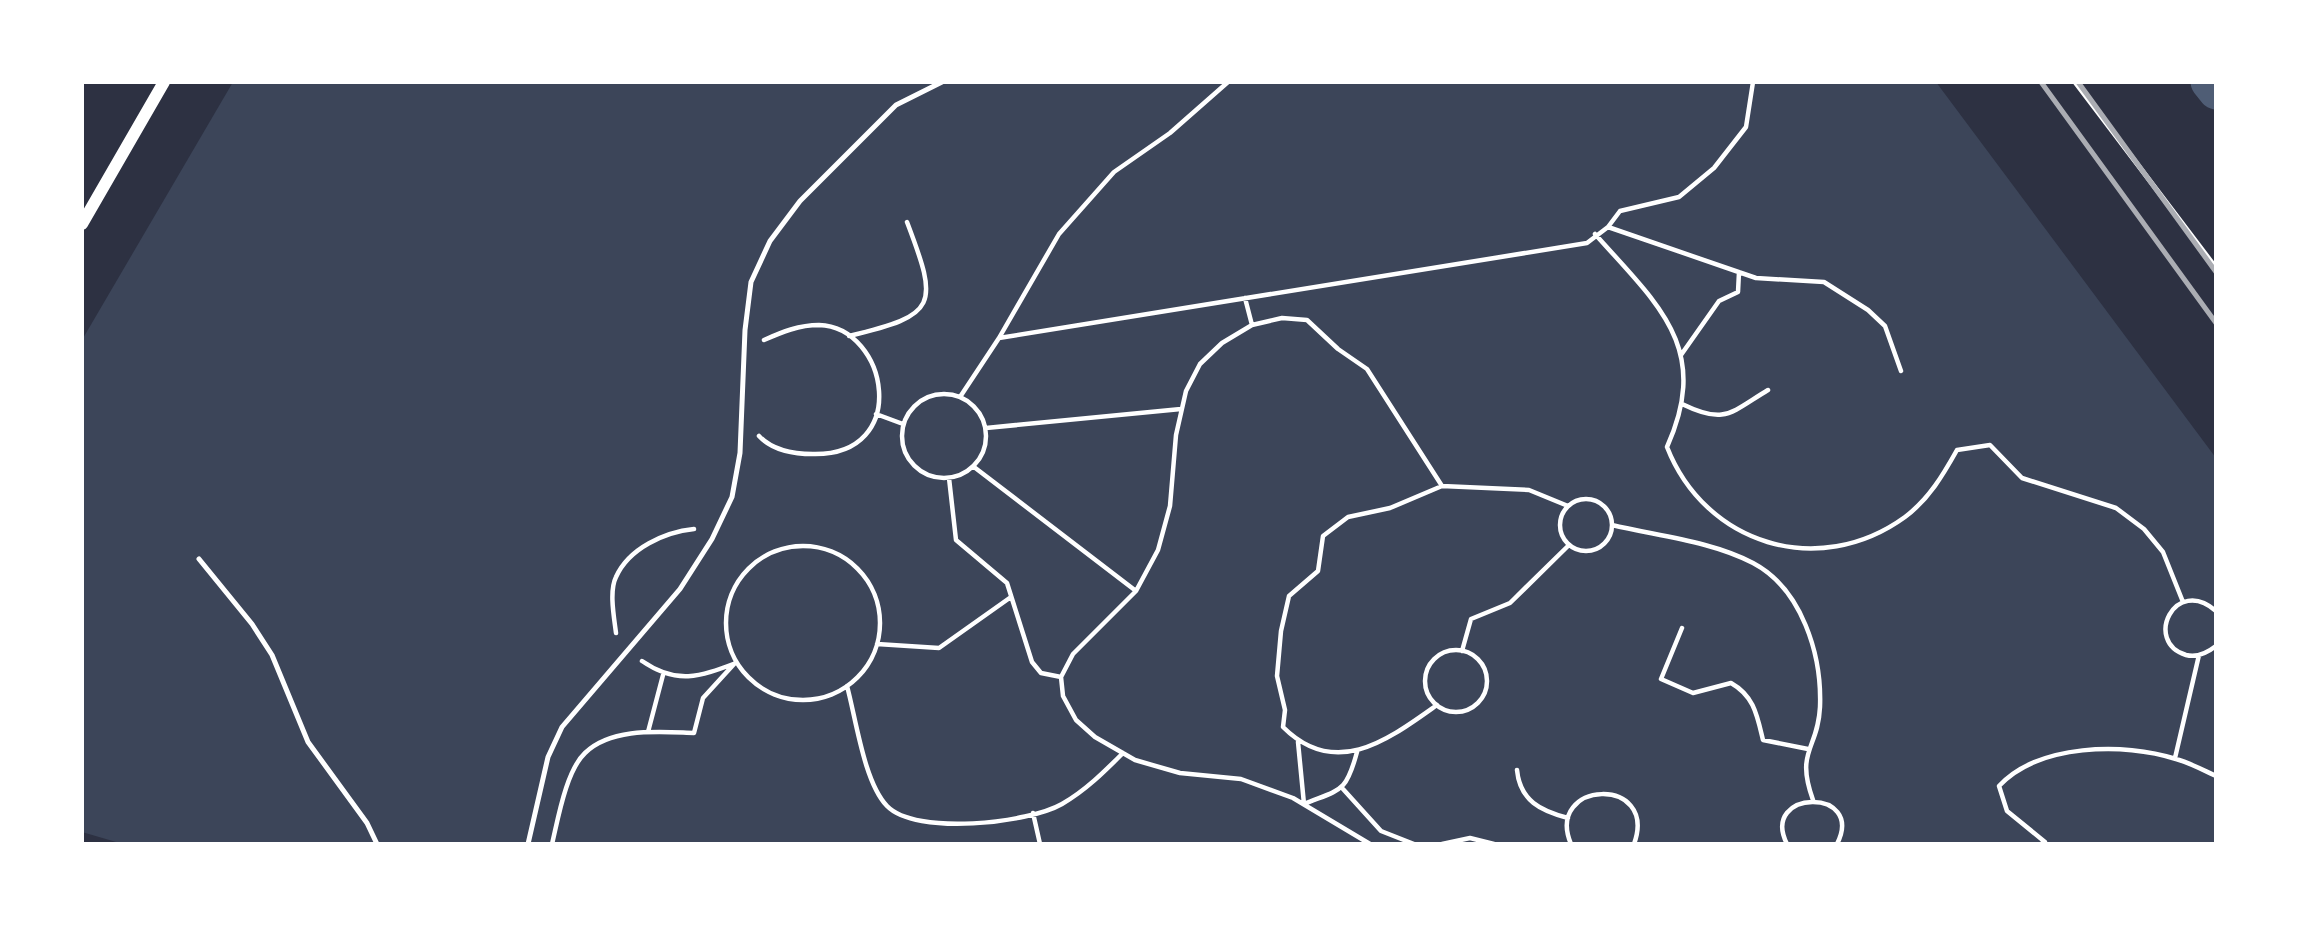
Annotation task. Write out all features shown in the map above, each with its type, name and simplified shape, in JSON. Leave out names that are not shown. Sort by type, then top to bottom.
[{"type":"street","points":[[82,224],[164,82]]},
{"type":"lane","points":[[528,844],[548,757],[562,727],[680,589],[733,497],[740,453],[744,349],[751,282],[770,241],[800,201],[896,105],[942,82]]},
{"type":"lane","points":[[2075,82],[2216,268]]},
{"type":"lane","points":[[199,559],[252,624],[272,656],[309,742],[367,823],[377,844]]},
{"type":"path","points":[[960,397],[999,338],[1059,234],[1114,172],[1170,133],[1228,82]]},
{"type":"path","points":[[999,338],[1587,243],[1608,226],[1620,211],[1679,197],[1714,168],[1746,127],[1753,82]]},
{"type":"path","points":[[849,336],[895,325],[913,316],[928,292],[927,275],[907,222]]},
{"type":"path","points":[[1608,226],[1756,278],[1824,282],[1885,326],[1901,370]]},
{"type":"path","points":[[1595,234],[1665,314],[1681,355],[1682,404],[1681,416],[1667,447],[1676,472],[1719,519],[1748,537],[1787,547],[1824,549],[1866,538],[1905,517],[1936,487],[1957,450],[1990,446],[2022,478],[2116,508],[2144,529],[2163,552],[2183,602]]},
{"type":"path","points":[[1681,355],[1719,301],[1738,292],[1739,272]]},
{"type":"path","points":[[1245,298],[1252,325]]},
{"type":"path","points":[[1370,844],[1304,804],[1241,779],[1180,773],[1124,753],[1095,737],[1076,720],[1063,696],[1061,677],[1073,654],[1136,591],[1158,550],[1170,506],[1176,435],[1181,410],[1186,391],[1200,364],[1222,343],[1252,325],[1282,318],[1307,320],[1338,349],[1367,369],[1442,486]]},
{"type":"path","points":[[742,401],[761,439],[789,454],[821,454],[850,447],[868,435],[880,403],[876,374],[867,354],[849,336],[822,325],[789,328],[744,349]]},
{"type":"path","points":[[1682,404],[1705,416],[1723,417],[1768,390]]},
{"type":"path","points":[[933,395],[960,397],[981,415],[986,428],[984,449],[974,467],[949,478],[923,473],[912,464],[902,438],[903,424],[920,401],[933,395]]},
{"type":"path","points":[[986,428],[1181,410]]},
{"type":"path","points":[[876,414],[903,424]]},
{"type":"path","points":[[974,467],[1136,591]]},
{"type":"path","points":[[949,478],[956,540],[1007,583],[1032,662],[1041,673],[1061,677]]},
{"type":"path","points":[[1437,705],[1384,742],[1357,752],[1328,751],[1298,742],[1283,727],[1285,710],[1277,676],[1281,631],[1289,596],[1318,571],[1323,536],[1348,517],[1390,508],[1442,486],[1529,490],[1568,506]]},
{"type":"path","points":[[1584,499],[1592,500],[1607,509],[1612,525],[1607,541],[1601,547],[1584,551],[1569,545],[1563,538],[1560,522],[1568,506],[1584,499]]},
{"type":"path","points":[[1612,525],[1707,547],[1754,563],[1785,590],[1806,625],[1818,662],[1819,717],[1808,750],[1804,776],[1813,800]]},
{"type":"path","points":[[718,526],[678,531],[650,542],[626,563],[614,579],[617,640],[663,675],[703,676],[736,663]]},
{"type":"path","points":[[1462,651],[1471,619],[1510,603],[1569,545]]},
{"type":"path","points":[[793,547],[818,547],[842,556],[862,573],[875,595],[880,620],[877,644],[865,667],[848,685],[825,697],[799,700],[775,695],[752,682],[736,663],[727,639],[726,613],[733,589],[748,569],[768,554],[793,547]]},
{"type":"path","points":[[877,644],[939,648],[1011,597]]},
{"type":"path","points":[[2216,611],[2201,601],[2183,602],[2169,614],[2165,622],[2168,641],[2181,653],[2199,655],[2216,646]]},
{"type":"path","points":[[1682,628],[1661,679],[1693,692],[1731,683],[1745,691],[1753,702],[1763,740],[1808,750]]},
{"type":"path","points":[[1462,651],[1479,661],[1485,669],[1486,690],[1475,706],[1466,710],[1445,710],[1437,705],[1426,688],[1428,668],[1442,654],[1462,651]]},
{"type":"path","points":[[2175,758],[2199,655]]},
{"type":"path","points":[[552,844],[566,789],[584,754],[611,738],[648,732],[694,733],[703,698],[736,663]]},
{"type":"path","points":[[648,732],[663,675]]},
{"type":"path","points":[[848,685],[872,781],[888,807],[926,822],[966,825],[1033,813],[1060,805],[1094,782],[1124,753]]},
{"type":"path","points":[[1298,742],[1304,804]]},
{"type":"path","points":[[2041,844],[2045,842],[2007,811],[1999,786],[2013,771],[2039,759],[2099,747],[2175,758],[2216,776]]},
{"type":"path","points":[[1304,804],[1343,789],[1351,775],[1357,752]]},
{"type":"path","points":[[1517,770],[1518,781],[1530,802],[1546,813],[1568,818]]},
{"type":"path","points":[[1343,789],[1381,831],[1414,844]]},
{"type":"path","points":[[1571,844],[1567,829],[1568,818],[1582,799],[1603,792],[1615,794],[1633,809],[1638,832],[1634,844]]},
{"type":"path","points":[[1787,844],[1783,830],[1788,813],[1795,806],[1813,800],[1830,806],[1837,813],[1842,832],[1838,844]]},
{"type":"path","points":[[1033,813],[1040,844]]},
{"type":"path","points":[[1442,844],[1470,838],[1494,844]]},
{"type":"shaded area","points":[[233,82],[1936,82],[2216,458],[2216,844],[123,844],[82,832],[82,340]]},
{"type":"waterway","points":[[2208,82],[2216,92]]},
{"type":"railway","points":[[2041,82],[2216,323]]},
{"type":"railway","points":[[2078,82],[2216,272]]}]
